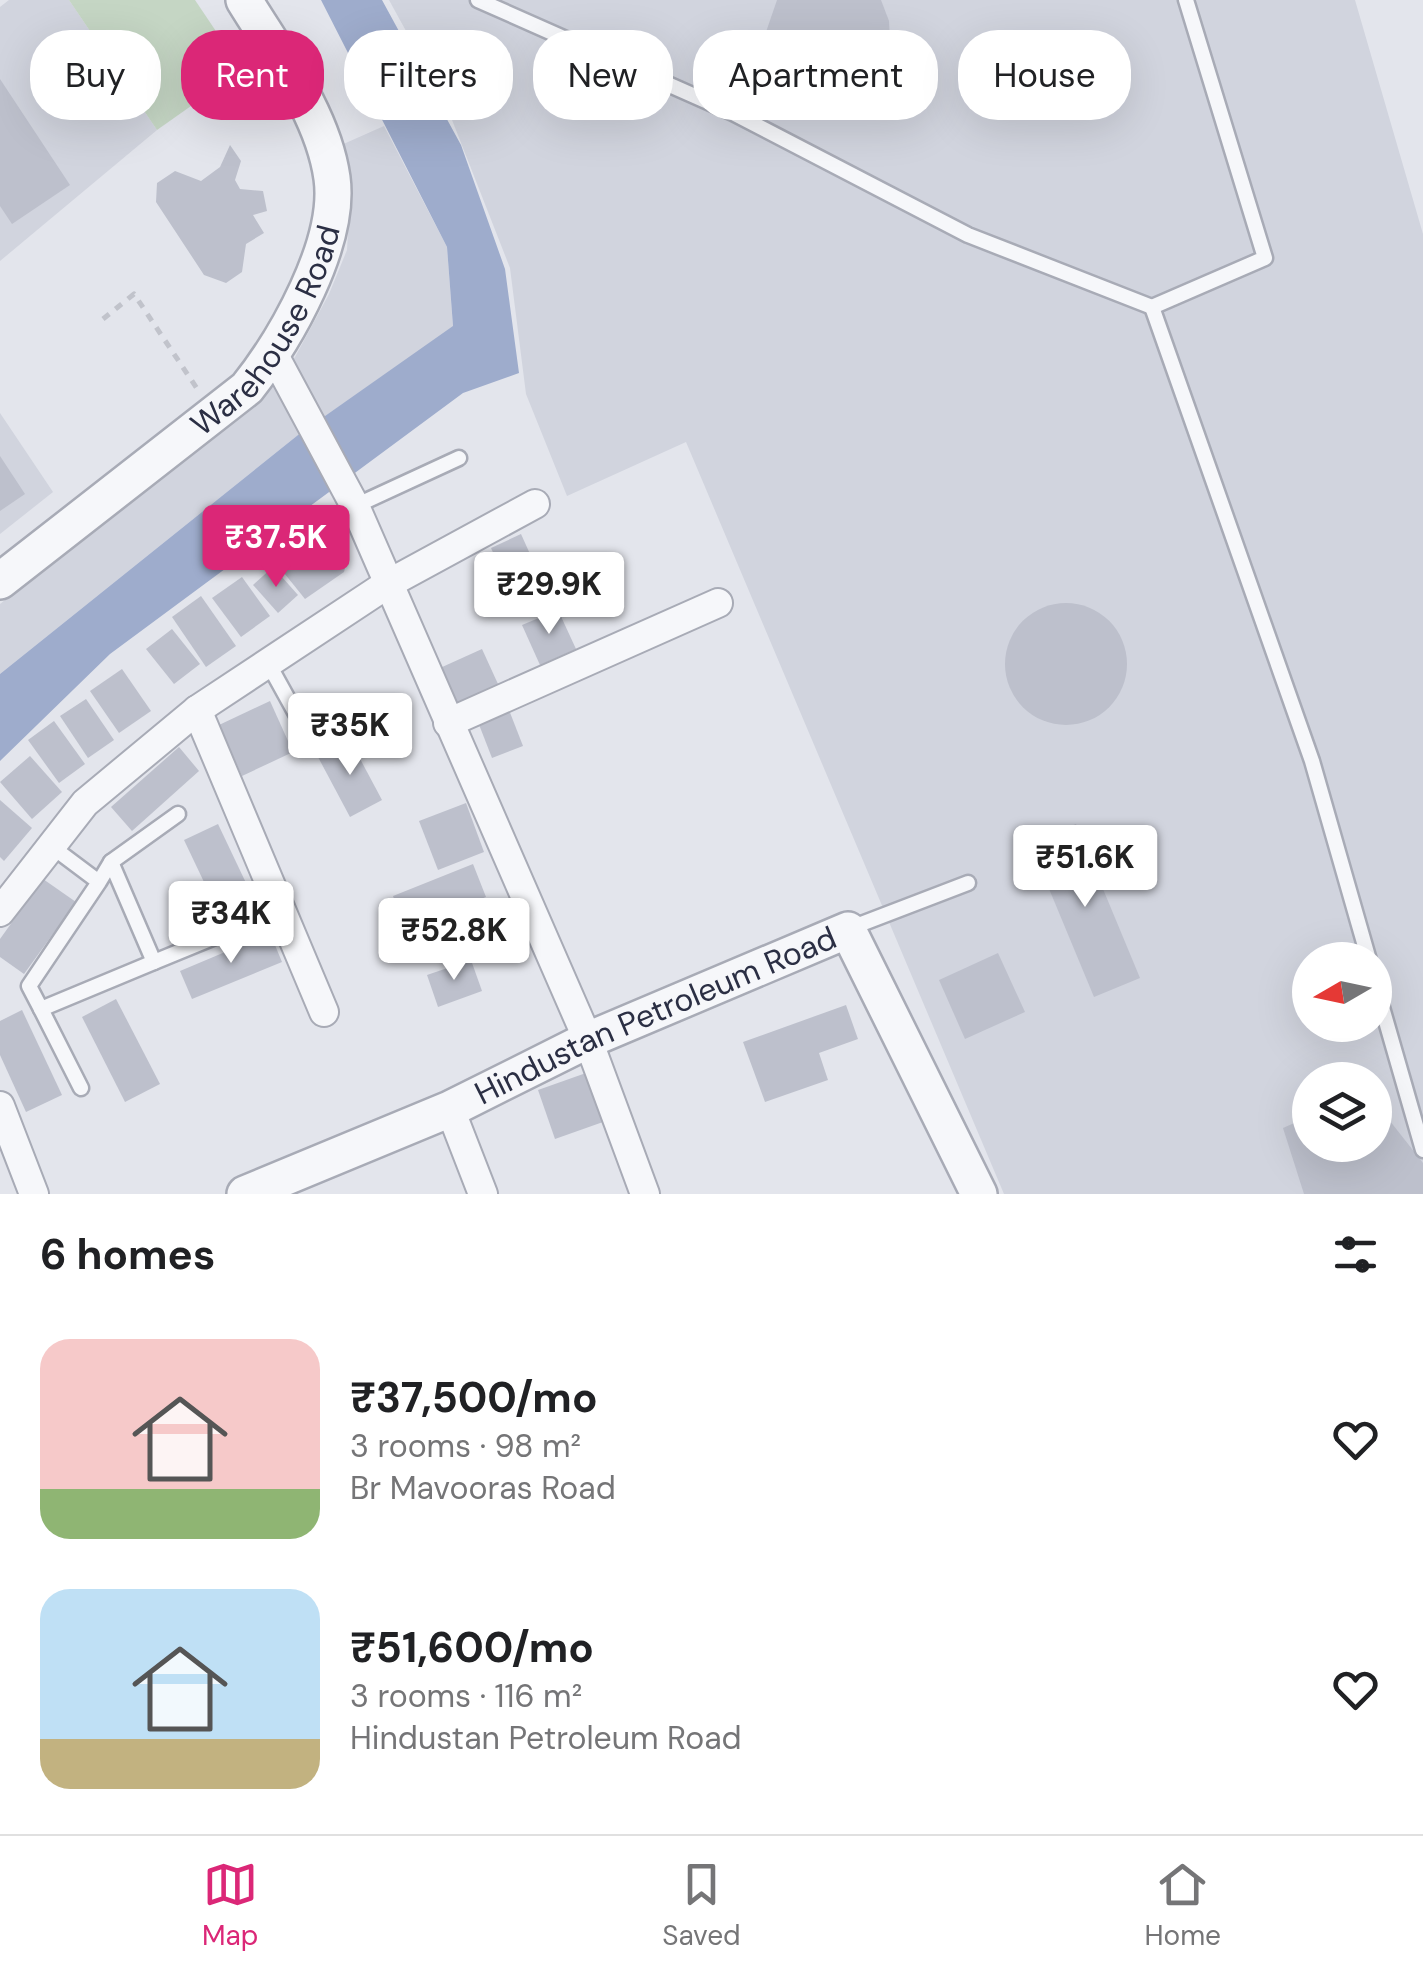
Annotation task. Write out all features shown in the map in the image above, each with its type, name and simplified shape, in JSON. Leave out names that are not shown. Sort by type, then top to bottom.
[{"type":"street","name":"Warehouse Road","points":[[0,581],[247,388],[274,356],[309,283],[330,223],[332,179],[319,133],[299,92],[244,0]]},
{"type":"street","points":[[274,356],[352,500],[588,1040],[645,1194]]},
{"type":"street","points":[[0,912],[85,803],[196,710],[386,585],[535,504]]},
{"type":"street","points":[[448,723],[718,603]]},
{"type":"street","points":[[196,710],[324,1012]]},
{"type":"street","name":"Hindustan Petroleum Road","points":[[245,1194],[450,1110],[588,1040],[848,930],[979,1194]]},
{"type":"street","points":[[0,1106],[34,1194]]},
{"type":"street","points":[[450,1110],[483,1194]]},
{"type":"lane","points":[[478,0],[733,113],[968,235],[1152,307],[1265,258],[1186,0]]},
{"type":"lane","points":[[1152,307],[1312,761],[1363,942]]},
{"type":"lane","points":[[352,500],[459,458]]},
{"type":"lane","points":[[268,663],[311,741]]},
{"type":"lane","points":[[80,1088],[28,986],[111,862],[178,814]]},
{"type":"lane","points":[[51,846],[99,882]]},
{"type":"lane","points":[[111,862],[154,962]]},
{"type":"lane","points":[[848,930],[968,883]]},
{"type":"lane","points":[[41,1008],[254,921]]},
{"type":"lane","points":[[1392,1042],[1423,1150]]},
{"type":"path","points":[[103,319],[134,294],[213,414]]},
{"type":"shaded area","points":[[9,0],[69,0],[89,30],[30,30],[30,120],[150,120],[157,130],[0,261],[0,7]]},
{"type":"shaded area","points":[[389,0],[1355,0],[1423,234],[1423,1194],[1004,1194],[686,442],[567,496],[526,394],[510,268],[452,120],[513,120],[513,30],[405,30]]},
{"type":"shaded area","points":[[384,126],[447,247],[453,327],[298,435],[0,674],[0,604],[256,400],[295,357],[329,294],[347,250],[351,176],[339,146]]},
{"type":"shaded area","points":[[0,413],[53,492],[0,534]]},
{"type":"green space","points":[[69,0],[195,0],[215,30],[181,30],[181,113],[157,130],[150,120],[161,120],[161,30],[89,30]]},
{"type":"water","points":[[321,0],[382,0],[398,30],[344,30],[344,45]]},
{"type":"water","points":[[382,120],[447,120],[461,145],[505,269],[519,373],[463,393],[110,654],[0,761],[0,674],[298,435],[453,326],[447,247]]},
{"type":"building","points":[[777,0],[881,0],[889,30],[767,30]]},
{"type":"building","points":[[0,79],[70,185],[12,224],[0,206]]},
{"type":"building","points":[[230,145],[241,161],[235,180],[240,189],[263,191],[267,211],[253,215],[264,233],[246,244],[242,272],[226,283],[204,275],[156,202],[157,183],[175,171],[201,181],[220,167]]},
{"type":"building","points":[[0,456],[25,494],[0,511]]},
{"type":"building","points":[[319,512],[349,551],[344,572],[305,599],[268,553]]},
{"type":"building","points":[[521,534],[539,574],[509,588],[491,548]]},
{"type":"building","points":[[273,567],[298,595],[278,613],[253,585]]},
{"type":"building","points":[[242,577],[270,616],[241,637],[212,598]]},
{"type":"building","points":[[201,596],[236,646],[206,667],[172,617]]},
{"type":"building","points":[[1066,603],[1089,608],[1109,621],[1122,641],[1127,664],[1122,687],[1109,707],[1089,720],[1066,725],[1043,720],[1023,707],[1010,687],[1005,664],[1010,641],[1023,621],[1043,608]]},
{"type":"building","points":[[558,610],[576,649],[540,665],[522,625]]},
{"type":"building","points":[[172,629],[200,664],[174,684],[146,649]]},
{"type":"building","points":[[482,649],[498,684],[456,704],[440,668]]},
{"type":"building","points":[[122,669],[151,711],[119,733],[90,691]]},
{"type":"building","points":[[86,699],[114,740],[88,758],[60,716]]},
{"type":"building","points":[[270,701],[293,752],[242,776],[219,725]]},
{"type":"building","points":[[509,710],[523,746],[492,758],[478,722]]},
{"type":"building","points":[[54,721],[85,764],[59,783],[28,740]]},
{"type":"building","points":[[350,740],[382,800],[350,817],[318,757]]},
{"type":"building","points":[[179,747],[199,771],[132,831],[111,807]]},
{"type":"building","points":[[30,756],[62,792],[32,819],[0,782]]},
{"type":"building","points":[[0,800],[32,828],[4,861],[0,857]]},
{"type":"building","points":[[466,803],[484,852],[438,870],[419,821]]},
{"type":"building","points":[[218,824],[257,906],[223,922],[184,840]]},
{"type":"building","points":[[1076,824],[1140,978],[1094,997],[1030,843]]},
{"type":"building","points":[[473,864],[486,897],[405,928],[393,896]]},
{"type":"building","points":[[43,879],[76,902],[24,974],[0,957],[0,939]]},
{"type":"building","points":[[270,933],[282,962],[192,999],[180,971]]},
{"type":"building","points":[[998,953],[1025,1012],[965,1039],[939,980]]},
{"type":"building","points":[[471,960],[482,991],[438,1007],[427,975]]},
{"type":"building","points":[[116,999],[160,1084],[125,1102],[82,1017]]},
{"type":"building","points":[[846,1005],[858,1039],[819,1053],[828,1080],[765,1102],[743,1042]]},
{"type":"building","points":[[22,1010],[62,1095],[26,1112],[0,1055],[0,1021]]},
{"type":"building","points":[[586,1073],[603,1122],[555,1139],[538,1090]]},
{"type":"building","points":[[1292,1124],[1292,1156],[1283,1128]]},
{"type":"building","points":[[1392,1124],[1423,1163],[1423,1194],[1304,1194],[1294,1162],[1392,1162]]}]
